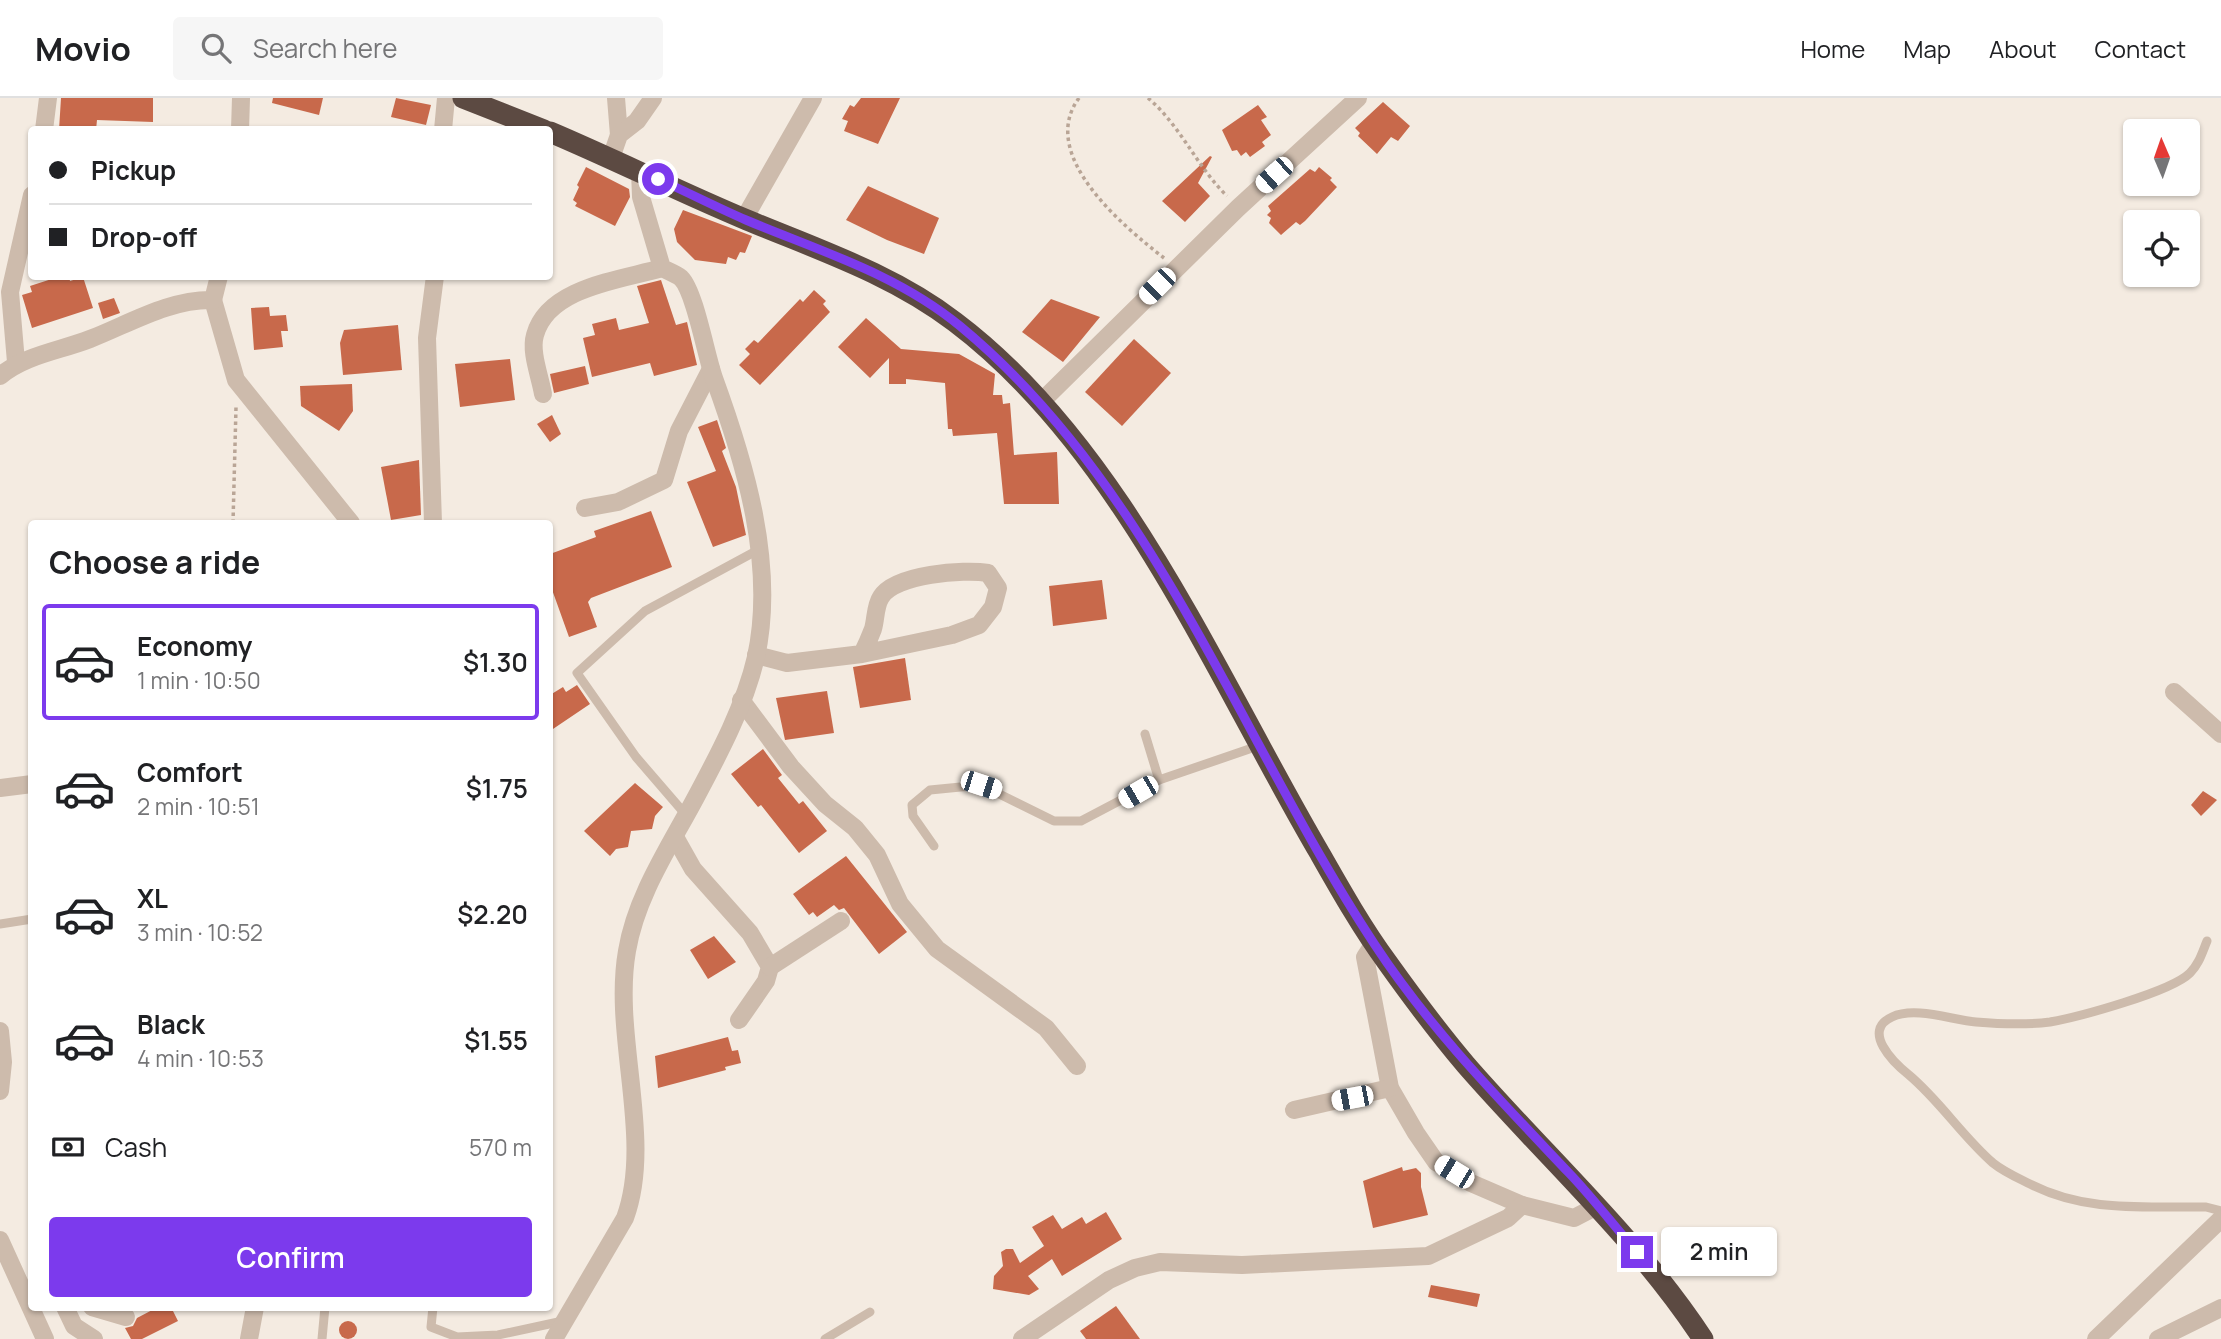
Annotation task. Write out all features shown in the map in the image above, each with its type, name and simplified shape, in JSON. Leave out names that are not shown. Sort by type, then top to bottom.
[{"type":"highway","points":[[463,98],[534,126]]},
{"type":"highway","points":[[553,133],[744,219],[846,259],[929,303],[984,346],[1041,402],[1084,456],[1138,534],[1374,943],[1466,1065],[1649,1266],[1703,1339]]},
{"type":"street","points":[[44,126],[48,98]]},
{"type":"street","points":[[240,126],[241,98]]},
{"type":"street","points":[[443,126],[446,98]]},
{"type":"street","points":[[611,158],[619,135],[616,98]]},
{"type":"street","points":[[619,135],[637,121],[653,98]]},
{"type":"street","points":[[744,219],[813,98]]},
{"type":"street","points":[[1041,402],[1238,208],[1358,98]]},
{"type":"street","points":[[640,171],[641,197],[662,268]]},
{"type":"street","points":[[16,362],[10,292],[28,213]]},
{"type":"street","points":[[543,394],[535,335],[554,304],[580,290],[662,268],[682,279],[694,304],[711,369],[733,429],[754,514],[762,592],[756,655],[740,700],[686,815],[635,914],[626,952],[623,994],[633,1117],[632,1199],[625,1218],[554,1339]]},
{"type":"street","points":[[218,280],[213,300],[236,380],[349,520]]},
{"type":"street","points":[[433,520],[427,338],[434,280]]},
{"type":"street","points":[[0,376],[16,362],[90,339],[150,313],[199,300],[213,300]]},
{"type":"street","points":[[585,508],[618,502],[664,480],[679,431],[711,369]]},
{"type":"street","points":[[756,655],[787,663],[862,654],[952,635],[979,625],[993,607],[998,588],[988,573],[972,570],[906,580],[892,586],[880,598],[873,629],[862,654]]},
{"type":"street","points":[[2174,692],[2221,734]]},
{"type":"street","points":[[740,700],[791,767],[825,804],[855,828],[877,855],[900,904],[937,949],[1008,997],[1046,1028],[1077,1066]]},
{"type":"street","points":[[0,788],[28,784]]},
{"type":"street","points":[[675,837],[693,869],[750,933],[770,967]]},
{"type":"street","points":[[739,1020],[766,981],[770,967],[841,922]]},
{"type":"street","points":[[1374,943],[1365,957],[1367,982],[1390,1088],[1436,1162],[1471,1183],[1522,1205],[1574,1218],[1597,1206]]},
{"type":"street","points":[[0,1031],[3,1062],[0,1091]]},
{"type":"street","points":[[1294,1110],[1390,1088]]},
{"type":"street","points":[[1022,1339],[1109,1280],[1135,1268],[1160,1262],[1242,1265],[1428,1256],[1508,1218],[1522,1205]]},
{"type":"street","points":[[2096,1339],[2221,1219]]},
{"type":"street","points":[[0,1240],[28,1302]]},
{"type":"street","points":[[2158,1339],[2221,1308]]},
{"type":"street","points":[[32,1311],[45,1339]]},
{"type":"street","points":[[67,1311],[74,1326],[93,1339]]},
{"type":"street","points":[[106,1311],[126,1317]]},
{"type":"street","points":[[249,1339],[254,1311]]},
{"type":"lane","points":[[686,815],[636,757],[577,673],[645,611],[758,550]]},
{"type":"lane","points":[[1145,734],[1159,780]]},
{"type":"lane","points":[[934,846],[913,816],[912,806],[930,790],[981,785],[1054,821],[1068,822],[1096,816],[1159,780],[1258,746]]},
{"type":"lane","points":[[0,924],[28,920]]},
{"type":"lane","points":[[2207,941],[2200,960],[2188,975],[2164,988],[2115,1004],[2051,1021],[2012,1024],[1926,1015],[1893,1016],[1884,1023],[1879,1037],[1881,1045],[1898,1066],[1930,1093],[1993,1163],[2031,1184],[2064,1200],[2093,1206],[2207,1208],[2221,1212]]},
{"type":"lane","points":[[321,1339],[324,1311]]},
{"type":"lane","points":[[433,1311],[431,1327],[457,1337],[498,1335],[563,1321]]},
{"type":"lane","points":[[825,1339],[870,1312]]},
{"type":"path","points":[[1079,98],[1070,110],[1066,134],[1073,160],[1128,230],[1177,267]]},
{"type":"path","points":[[1148,98],[1184,138],[1213,183],[1238,208]]},
{"type":"path","points":[[233,520],[236,380]]},
{"type":"building","points":[[61,98],[153,98],[153,122],[97,120],[96,126],[59,126]]},
{"type":"building","points":[[273,98],[323,98],[319,115],[272,103]]},
{"type":"building","points":[[396,98],[431,105],[426,125],[391,117]]},
{"type":"building","points":[[861,98],[900,98],[878,144],[844,131],[848,121],[842,119],[850,105],[854,107]]},
{"type":"building","points":[[1383,102],[1410,126],[1398,141],[1391,137],[1377,154],[1358,136],[1360,133],[1355,128]]},
{"type":"building","points":[[1258,105],[1267,117],[1261,120],[1271,135],[1262,142],[1265,146],[1250,157],[1246,152],[1241,156],[1237,150],[1232,151],[1222,130]]},
{"type":"building","points":[[1212,157],[1198,183],[1210,196],[1185,222],[1162,201]]},
{"type":"building","points":[[586,167],[629,189],[630,197],[615,226],[575,206],[577,203],[573,200],[579,187],[577,185]]},
{"type":"building","points":[[1319,167],[1332,178],[1330,180],[1337,187],[1305,221],[1300,225],[1296,222],[1281,235],[1269,223],[1271,218],[1267,215],[1271,211],[1268,206],[1310,169],[1315,172]]},
{"type":"building","points":[[868,186],[939,218],[924,254],[846,220]]},
{"type":"building","points":[[683,210],[752,236],[745,253],[740,252],[736,260],[728,257],[726,264],[695,260],[677,242],[674,229]]},
{"type":"building","points":[[49,280],[84,280],[93,308],[32,328],[22,295],[32,292],[30,286]]},
{"type":"building","points":[[661,280],[676,325],[687,322],[697,365],[654,376],[650,363],[592,377],[583,338],[595,335],[592,324],[616,318],[619,330],[649,323],[637,286]]},
{"type":"building","points":[[814,290],[826,301],[823,304],[830,312],[760,385],[739,365],[750,354],[745,349],[754,340],[758,343],[800,299],[803,302]]},
{"type":"building","points":[[114,298],[120,313],[103,319],[98,303]]},
{"type":"building","points":[[1051,299],[1100,317],[1063,362],[1022,332]]},
{"type":"building","points":[[269,307],[270,316],[286,315],[288,331],[281,331],[283,347],[254,350],[251,308]]},
{"type":"building","points":[[866,318],[901,349],[959,354],[995,374],[993,395],[1002,395],[1003,404],[1010,403],[1014,455],[1057,452],[1059,504],[1004,504],[997,433],[953,436],[952,429],[948,429],[945,383],[906,379],[906,384],[889,384],[889,358],[870,378],[838,347]]},
{"type":"building","points":[[398,325],[402,370],[343,375],[340,343],[344,330]]},
{"type":"building","points":[[1134,339],[1171,373],[1122,426],[1085,392]]},
{"type":"building","points":[[510,359],[515,400],[460,407],[455,364]]},
{"type":"building","points":[[585,366],[589,384],[554,393],[550,374]]},
{"type":"building","points":[[352,384],[353,411],[339,431],[301,406],[300,386]]},
{"type":"building","points":[[552,415],[561,434],[550,442],[537,424]]},
{"type":"building","points":[[717,420],[726,448],[722,451],[736,487],[746,535],[713,547],[687,482],[716,471],[698,427]]},
{"type":"building","points":[[419,460],[421,515],[391,520],[381,467]]},
{"type":"building","points":[[651,511],[672,567],[591,598],[588,602],[597,627],[569,637],[553,592],[553,553],[596,537],[594,531]]},
{"type":"building","points":[[1102,580],[1107,619],[1053,626],[1049,586]]},
{"type":"building","points":[[905,658],[911,700],[860,708],[853,667]]},
{"type":"building","points":[[577,685],[590,704],[553,729],[553,693],[563,687],[566,692]]},
{"type":"building","points":[[827,691],[834,733],[785,740],[776,698]]},
{"type":"building","points":[[763,749],[782,775],[778,778],[799,804],[803,801],[827,831],[799,853],[761,805],[758,807],[731,774]]},
{"type":"building","points":[[635,783],[663,807],[655,816],[652,829],[631,831],[628,847],[616,849],[610,856],[584,831]]},
{"type":"building","points":[[2203,791],[2217,800],[2201,816],[2191,805]]},
{"type":"building","points":[[846,856],[907,932],[879,954],[844,908],[839,910],[834,905],[817,917],[813,912],[809,915],[793,894]]},
{"type":"building","points":[[714,936],[736,962],[708,979],[690,950]]},
{"type":"building","points":[[728,1037],[732,1051],[738,1050],[741,1063],[725,1067],[726,1070],[658,1088],[655,1056]]},
{"type":"building","points":[[1402,1167],[1403,1171],[1416,1168],[1421,1173],[1421,1187],[1428,1215],[1373,1228],[1363,1181]]},
{"type":"building","points":[[1106,1212],[1122,1239],[1062,1276],[1052,1259],[1028,1276],[1039,1289],[1029,1295],[993,1289],[994,1276],[1003,1266],[1001,1252],[1013,1249],[1020,1263],[1044,1246],[1032,1227],[1053,1215],[1062,1229],[1082,1217],[1086,1224]]},
{"type":"building","points":[[1431,1285],[1480,1294],[1477,1307],[1428,1297]]},
{"type":"building","points":[[1116,1306],[1140,1339],[1086,1339],[1080,1331]]},
{"type":"building","points":[[150,1311],[173,1311],[178,1321],[142,1339],[131,1339],[125,1328],[133,1326],[137,1318]]},
{"type":"building","points":[[348,1321],[354,1324],[357,1330],[354,1336],[348,1339],[342,1336],[339,1330],[342,1324]]},
{"type":"route","points":[[658,179],[744,219],[846,259],[929,303],[984,346],[1041,402],[1109,490],[1138,534],[1174,593],[1296,813],[1387,962],[1466,1065],[1571,1175],[1637,1252]]}]
